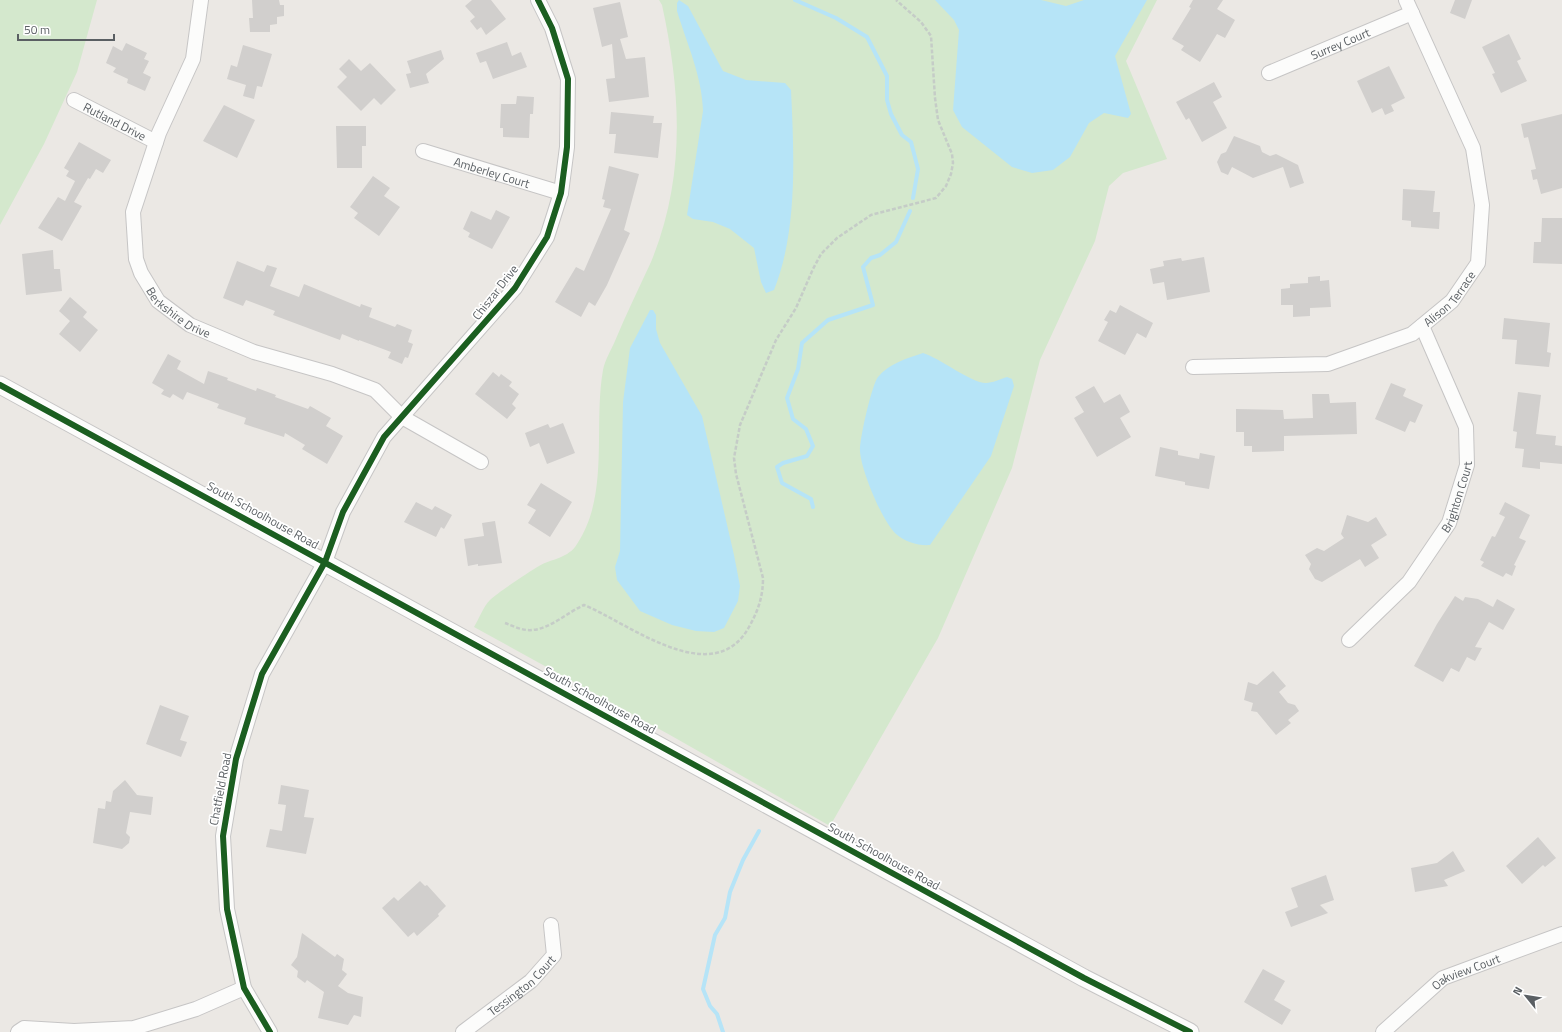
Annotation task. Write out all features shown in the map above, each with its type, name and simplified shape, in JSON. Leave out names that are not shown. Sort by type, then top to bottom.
[{"type":"street","name":"Berkshire Drive","points":[[201,0],[193,59],[156,142],[132,212],[136,260],[141,273],[158,301],[190,325],[254,352],[332,374],[375,390],[402,417],[481,462]]},
{"type":"street","name":"Chiszar Drive","points":[[325,562],[343,512],[384,437],[514,288],[547,237],[561,193],[567,147],[568,79],[552,28],[538,0]]},
{"type":"street","name":"Alison Terrace","points":[[1193,367],[1328,364],[1412,334],[1452,301],[1478,263],[1482,205],[1473,148],[1406,0]]},
{"type":"street","name":"Surrey Court","points":[[1269,73],[1412,13]]},
{"type":"street","name":"Rutland Drive","points":[[74,100],[156,142]]},
{"type":"street","name":"Amberley Court","points":[[422,151],[561,193]]},
{"type":"street","name":"Brighton Court","points":[[1349,640],[1409,582],[1449,522],[1467,465],[1466,427],[1452,391],[1422,326]]},
{"type":"street","name":"South Schoolhouse Road","points":[[0,385],[1078,975],[1190,1032]]},
{"type":"street","name":"Chatfield Road","points":[[270,1032],[244,988],[227,909],[223,836],[236,758],[262,674],[325,562]]},
{"type":"street","name":"Tessington Court","points":[[463,1032],[531,981],[554,955],[551,925]]},
{"type":"street","name":"Oakview Court","points":[[1383,1032],[1442,978],[1562,934]]},
{"type":"street","points":[[18,1032],[24,1028],[74,1031],[134,1028],[196,1009],[244,988]]},
{"type":"path","points":[[505,623],[521,629],[532,630],[544,628],[584,605],[596,610],[640,636],[688,652],[700,654],[713,654],[724,651],[735,644],[745,634],[760,605],[763,592],[763,578],[736,474],[734,458],[740,425],[770,352],[796,308],[812,269],[821,254],[837,238],[871,215],[936,198],[946,186],[951,174],[953,163],[952,154],[938,120],[931,36],[921,22],[896,0]]},
{"type":"green space","points":[[0,0],[97,0],[77,72],[44,144],[0,225]]},
{"type":"green space","points":[[659,0],[1157,0],[1126,61],[1167,159],[1123,173],[1109,186],[1095,241],[1040,360],[1012,468],[938,638],[830,826],[670,735],[474,627],[485,606],[490,600],[539,566],[565,555],[574,549],[587,525],[594,504],[599,460],[599,414],[603,370],[608,355],[651,262],[662,230],[670,198],[675,166],[677,134],[673,70],[662,5]]},
{"type":"water","points":[[679,0],[688,6],[723,71],[746,80],[785,83],[791,90],[793,192],[791,217],[782,267],[774,290],[766,293],[761,282],[754,248],[730,229],[713,222],[693,219],[687,215],[703,111],[697,73],[677,11],[677,3]]},
{"type":"water","points":[[935,0],[1041,0],[1066,6],[1084,0],[1147,0],[1115,56],[1131,114],[1128,118],[1104,113],[1089,123],[1070,157],[1053,170],[1032,173],[1012,167],[962,127],[953,110],[959,30],[954,20]]},
{"type":"water","points":[[650,310],[653,310],[656,315],[656,329],[660,343],[702,416],[734,555],[740,586],[738,601],[724,628],[714,632],[696,631],[672,625],[640,611],[617,580],[615,567],[620,551],[623,402],[630,348]]},
{"type":"water","points":[[923,353],[980,382],[994,382],[1007,377],[1012,379],[1014,386],[991,456],[930,545],[912,543],[896,534],[890,527],[873,495],[864,470],[860,451],[866,413],[875,382],[878,377],[887,368],[905,359]]},
{"type":"building","points":[[252,0],[279,0],[280,5],[284,5],[284,16],[277,17],[277,24],[270,25],[270,32],[250,32],[249,18],[253,18]]},
{"type":"building","points":[[472,0],[491,0],[506,19],[486,35],[481,27],[477,30],[470,21],[475,17],[465,6]]},
{"type":"building","points":[[1193,0],[1223,0],[1217,9],[1235,20],[1225,38],[1217,34],[1200,62],[1181,50],[1184,46],[1172,39],[1191,8],[1189,7]]},
{"type":"building","points":[[1455,0],[1472,0],[1465,19],[1450,13]]},
{"type":"building","points":[[620,2],[628,37],[620,39],[626,59],[645,57],[649,97],[609,102],[606,79],[615,78],[612,44],[602,47],[593,8]]},
{"type":"building","points":[[1509,34],[1521,59],[1517,61],[1527,81],[1501,93],[1492,74],[1495,73],[1482,47]]},
{"type":"building","points":[[507,42],[512,56],[521,52],[527,67],[493,79],[486,61],[480,63],[476,53]]},
{"type":"building","points":[[126,43],[147,53],[144,59],[149,61],[143,73],[151,77],[145,91],[127,83],[128,79],[113,72],[116,68],[106,63],[113,46],[122,51]]},
{"type":"building","points":[[243,45],[272,54],[262,87],[257,86],[254,99],[243,96],[246,85],[227,79],[231,65],[237,67]]},
{"type":"building","points":[[441,50],[444,59],[426,74],[429,83],[410,88],[406,74],[411,73],[407,61]]},
{"type":"building","points":[[349,59],[361,71],[370,63],[396,90],[381,105],[374,98],[361,111],[337,87],[347,77],[339,69]]},
{"type":"building","points":[[1389,66],[1405,98],[1391,105],[1394,111],[1385,115],[1382,108],[1372,113],[1357,81]]},
{"type":"building","points":[[1214,82],[1222,97],[1213,102],[1227,128],[1202,142],[1189,118],[1186,120],[1176,102]]},
{"type":"building","points":[[517,96],[534,97],[533,114],[530,114],[529,138],[503,137],[503,128],[500,128],[501,104],[516,104]]},
{"type":"building","points":[[224,105],[255,120],[237,158],[203,141]]},
{"type":"building","points":[[611,112],[654,116],[653,123],[662,123],[658,158],[614,153],[616,134],[609,134]]},
{"type":"building","points":[[1562,114],[1562,188],[1541,194],[1537,179],[1533,180],[1531,170],[1536,169],[1528,137],[1524,138],[1521,124]]},
{"type":"building","points":[[336,126],[366,126],[366,146],[362,146],[362,168],[337,168]]},
{"type":"building","points":[[1234,136],[1260,146],[1262,152],[1270,156],[1276,154],[1298,165],[1304,183],[1290,188],[1283,167],[1253,178],[1232,167],[1228,175],[1221,172],[1217,162],[1221,154],[1226,152]]},
{"type":"building","points":[[79,142],[111,160],[103,173],[96,169],[90,179],[88,178],[74,202],[82,206],[62,241],[38,228],[58,197],[65,201],[75,181],[66,176],[69,171],[64,168]]},
{"type":"building","points":[[609,166],[639,174],[624,230],[630,233],[607,285],[595,306],[589,302],[581,317],[555,302],[576,267],[584,271],[611,209],[603,207],[605,200],[602,199]]},
{"type":"building","points":[[373,176],[390,188],[384,196],[400,207],[379,236],[354,218],[358,213],[350,207]]},
{"type":"building","points":[[1403,189],[1435,191],[1433,212],[1440,212],[1439,229],[1411,227],[1411,221],[1402,220]]},
{"type":"building","points":[[496,210],[510,217],[492,249],[468,237],[470,233],[463,229],[471,211],[491,220]]},
{"type":"building","points":[[1542,218],[1562,218],[1562,264],[1533,263],[1534,242],[1541,242]]},
{"type":"building","points":[[53,250],[54,269],[60,269],[62,291],[26,295],[22,254]]},
{"type":"building","points":[[1204,257],[1210,292],[1167,300],[1164,282],[1153,284],[1150,269],[1164,266],[1163,261],[1181,258],[1182,261]]},
{"type":"building","points":[[237,261],[264,272],[267,265],[277,268],[270,286],[299,297],[304,284],[360,307],[361,304],[372,308],[369,317],[395,327],[397,324],[412,330],[408,342],[413,344],[408,358],[405,357],[402,364],[388,358],[391,352],[359,340],[342,334],[340,340],[273,315],[275,311],[246,300],[243,306],[223,298]]},
{"type":"building","points":[[1320,276],[1320,281],[1329,280],[1331,307],[1310,308],[1310,316],[1293,317],[1293,305],[1281,305],[1281,289],[1290,288],[1290,284],[1308,283],[1308,277]]},
{"type":"building","points":[[70,297],[87,312],[83,317],[98,330],[80,352],[59,334],[70,321],[59,311]]},
{"type":"building","points":[[1120,305],[1153,323],[1146,338],[1137,333],[1125,355],[1098,341],[1108,322],[1104,320],[1110,310],[1116,313]]},
{"type":"building","points":[[1504,318],[1550,323],[1547,352],[1551,353],[1549,367],[1515,364],[1517,340],[1502,339]]},
{"type":"building","points":[[168,354],[181,361],[177,369],[204,384],[208,371],[228,378],[227,380],[256,391],[257,388],[276,395],[275,397],[308,409],[310,406],[331,418],[326,426],[343,436],[327,464],[302,449],[305,445],[285,433],[284,437],[244,424],[246,418],[217,408],[219,404],[187,392],[183,400],[173,394],[170,398],[161,394],[164,390],[152,383]]},
{"type":"building","points":[[493,372],[499,377],[501,374],[512,382],[509,386],[519,394],[512,404],[516,408],[507,419],[475,394]]},
{"type":"building","points":[[1391,383],[1406,389],[1403,396],[1423,405],[1415,423],[1410,421],[1405,432],[1375,419]]},
{"type":"building","points":[[1094,386],[1104,403],[1120,394],[1130,412],[1120,418],[1131,437],[1097,457],[1074,418],[1084,412],[1075,397]]},
{"type":"building","points":[[1518,392],[1541,395],[1536,434],[1556,436],[1555,445],[1562,446],[1562,464],[1540,462],[1540,469],[1522,467],[1524,449],[1515,448],[1517,432],[1513,431]]},
{"type":"building","points":[[1312,394],[1329,394],[1330,403],[1356,402],[1357,434],[1284,436],[1284,451],[1252,452],[1252,446],[1244,446],[1244,432],[1236,432],[1236,409],[1283,410],[1284,419],[1313,418]]},
{"type":"building","points":[[563,423],[575,453],[547,464],[539,443],[530,447],[525,433],[548,424],[550,428]]},
{"type":"building","points":[[1160,447],[1178,451],[1178,455],[1199,459],[1200,453],[1215,456],[1209,489],[1185,485],[1185,482],[1155,476]]},
{"type":"building","points":[[541,483],[572,502],[550,537],[528,523],[536,510],[527,505]]},
{"type":"building","points":[[416,502],[432,510],[435,506],[452,515],[444,529],[441,527],[436,537],[404,522]]},
{"type":"building","points":[[1505,502],[1530,515],[1519,538],[1526,541],[1514,565],[1516,566],[1512,576],[1506,573],[1503,577],[1481,566],[1484,562],[1480,560],[1492,536],[1495,537],[1505,517],[1499,514]]},
{"type":"building","points":[[1347,515],[1368,522],[1376,517],[1387,535],[1371,545],[1379,558],[1365,567],[1360,559],[1322,582],[1315,579],[1309,569],[1311,564],[1305,555],[1317,548],[1324,551],[1344,538],[1341,534]]},
{"type":"building","points":[[495,521],[502,563],[468,566],[464,539],[484,536],[482,523]]},
{"type":"building","points":[[1455,596],[1463,601],[1465,597],[1478,599],[1493,607],[1497,599],[1515,609],[1503,630],[1489,622],[1475,647],[1482,648],[1475,661],[1467,657],[1459,672],[1451,668],[1443,682],[1414,666],[1437,624]]},
{"type":"building","points":[[1273,671],[1286,686],[1279,692],[1288,703],[1295,705],[1299,711],[1288,720],[1291,723],[1276,735],[1257,712],[1251,711],[1253,703],[1244,700],[1248,682],[1257,685]]},
{"type":"building","points":[[160,705],[189,716],[180,740],[187,742],[181,757],[146,744]]},
{"type":"building","points":[[125,780],[137,795],[153,797],[151,815],[130,812],[126,833],[130,837],[129,843],[122,849],[93,843],[98,808],[105,809],[106,801],[111,802],[113,791]]},
{"type":"building","points":[[281,785],[309,790],[304,817],[314,818],[306,854],[266,847],[270,829],[282,831],[286,805],[278,804]]},
{"type":"building","points":[[1538,837],[1556,858],[1545,867],[1543,865],[1522,884],[1506,866]]},
{"type":"building","points":[[1453,851],[1465,871],[1444,880],[1448,886],[1415,892],[1411,868],[1437,863]]},
{"type":"building","points":[[1326,875],[1334,900],[1320,905],[1328,913],[1291,927],[1285,912],[1298,907],[1291,888]]},
{"type":"building","points":[[420,881],[425,886],[427,885],[446,906],[438,914],[439,916],[417,936],[414,932],[408,937],[382,908],[394,897],[398,901]]},
{"type":"building","points":[[302,933],[335,957],[337,954],[344,959],[342,970],[347,974],[338,986],[348,993],[363,997],[361,1017],[354,1015],[348,1025],[318,1018],[324,992],[307,980],[305,983],[297,977],[298,971],[291,965],[297,957]]},
{"type":"building","points":[[1263,969],[1285,981],[1274,1000],[1291,1010],[1282,1025],[1244,1002]]},
{"type":"waterway","points":[[795,0],[836,18],[867,37],[887,76],[887,100],[891,114],[902,135],[911,142],[918,169],[913,198]]},
{"type":"waterway","points":[[813,507],[811,499],[782,483],[777,467],[783,463],[807,456],[813,446],[806,429],[793,419],[787,398],[798,369],[802,343],[828,320],[873,305],[863,267],[871,258],[880,255],[896,242],[910,211]]},
{"type":"waterway","points":[[723,1032],[717,1014],[710,1006],[703,989],[715,935],[725,918],[730,892],[743,860],[759,831]]},
{"type":"cycle path","points":[[270,1032],[244,988],[227,909],[223,836],[236,759],[262,674],[325,562],[343,512],[384,437],[515,288],[547,237],[561,193],[567,147],[568,79],[552,28],[538,0]]},
{"type":"cycle path","points":[[0,385],[1084,978],[1190,1032]]}]
